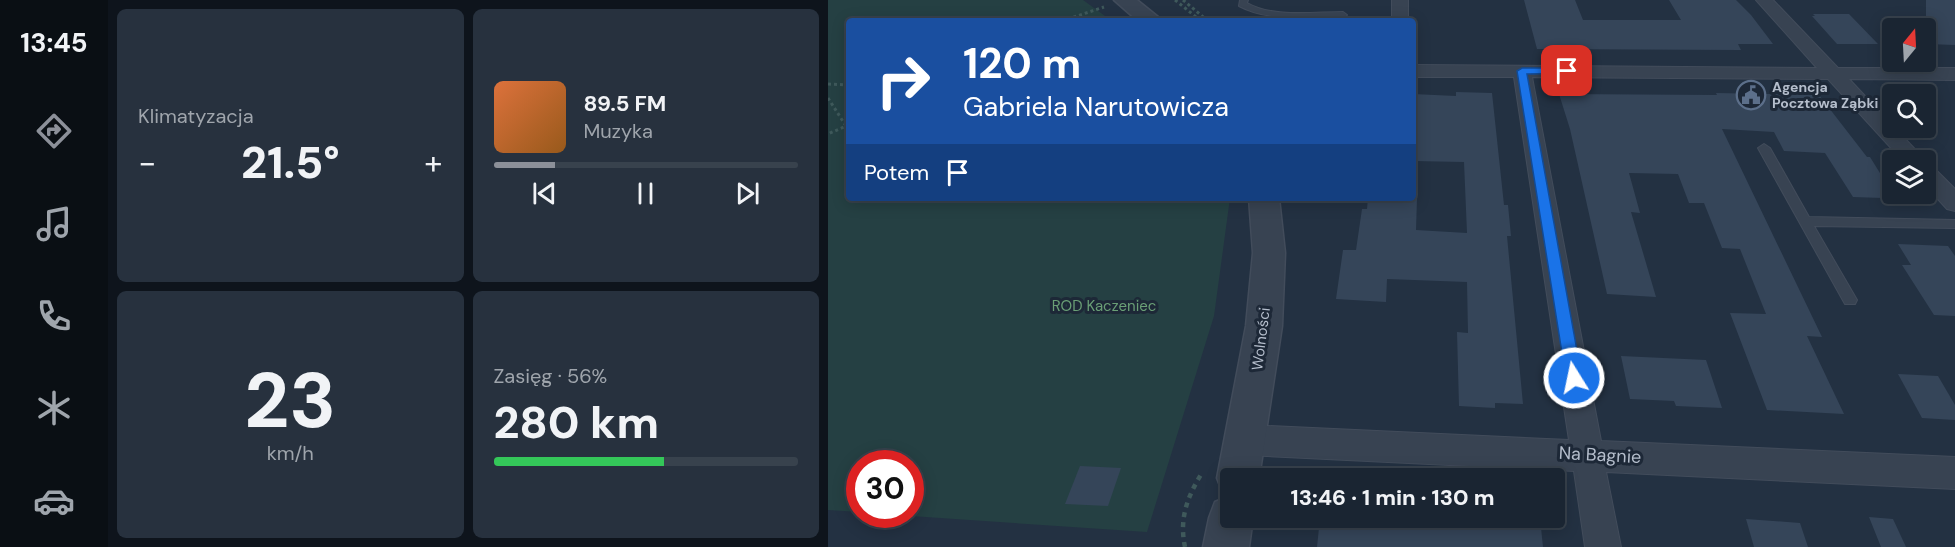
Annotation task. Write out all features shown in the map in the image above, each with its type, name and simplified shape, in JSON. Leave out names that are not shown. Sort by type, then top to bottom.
[{"type":"street","points":[[1400,0],[1400,18]]},
{"type":"street","points":[[1764,0],[1905,150]]},
{"type":"street","points":[[1118,2],[1147,18]]},
{"type":"street","points":[[1416,71],[1955,74]]},
{"type":"street","points":[[1522,71],[1603,547]]},
{"type":"street","points":[[1936,184],[1955,203]]},
{"type":"street","name":"Wolności","points":[[1242,459],[1264,326],[1269,253],[1264,201]]},
{"type":"street","name":"Na Bagnie","points":[[1242,459],[1586,455],[1955,473]]},
{"type":"street","points":[[1226,547],[1229,528]]},
{"type":"lane","points":[[1244,0],[1242,4],[1260,12],[1343,14]]},
{"type":"lane","points":[[1764,148],[1850,300]]},
{"type":"lane","points":[[1806,220],[1955,224]]},
{"type":"path","points":[[1175,0],[1197,18]]},
{"type":"path","points":[[1183,0],[1204,18]]},
{"type":"path","points":[[1071,18],[1118,2]]},
{"type":"path","points":[[828,84],[846,85]]},
{"type":"path","points":[[828,90],[835,84]]},
{"type":"path","points":[[828,98],[846,126],[828,134]]},
{"type":"green space","name":"ROD Kaczeniec","points":[[828,0],[1083,0],[1108,18],[846,18],[846,201],[1230,201],[1214,316],[1147,532],[924,517],[924,450],[846,450],[846,511],[828,510]]},
{"type":"building","points":[[1524,0],[1575,0],[1583,20],[1681,20],[1669,0],[1736,0],[1751,15],[1773,44],[1738,44],[1741,50],[1537,49]]},
{"type":"building","points":[[1926,0],[1955,0],[1955,45],[1936,44],[1936,18],[1926,18]]},
{"type":"building","points":[[1813,14],[1849,14],[1878,44],[1837,44],[1812,16],[1815,16]]},
{"type":"building","points":[[1456,92],[1492,93],[1504,205],[1508,205],[1511,236],[1507,236],[1523,404],[1495,403],[1495,408],[1459,406],[1457,332],[1468,333],[1467,282],[1387,279],[1386,302],[1336,299],[1343,250],[1356,250],[1362,209],[1367,209],[1368,201],[1416,201],[1417,198],[1416,230],[1467,233],[1464,162],[1416,161],[1416,94],[1456,96]]},
{"type":"building","points":[[1716,93],[1819,95],[1867,157],[1870,157],[1882,176],[1882,194],[1880,194],[1882,198],[1853,197],[1825,153],[1784,151],[1774,132],[1722,129],[1822,337],[1807,336],[1844,414],[1767,410],[1730,313],[1766,314],[1740,249],[1722,248],[1704,203],[1689,203],[1678,174],[1629,173],[1640,213],[1631,212],[1656,297],[1607,294],[1570,129],[1559,94],[1717,95]]},
{"type":"building","points":[[1898,244],[1948,246],[1955,256],[1955,316],[1934,315],[1902,265],[1911,265]]},
{"type":"building","points":[[1621,356],[1706,360],[1722,408],[1676,406],[1674,401],[1630,399]]},
{"type":"building","points":[[1898,374],[1938,376],[1955,405],[1955,420],[1922,418]]},
{"type":"building","points":[[1080,466],[1121,468],[1108,506],[1065,504]]},
{"type":"building","points":[[1869,517],[1893,519],[1906,547],[1881,547]]},
{"type":"building","points":[[1746,519],[1800,523],[1808,547],[1754,547]]},
{"type":"building","points":[[1319,528],[1541,528],[1543,547],[1317,547]]},
{"type":"place","name":"Agencja Pocztowa Ząbki","points":[[1751,95]]},
{"type":"route","points":[[1567,71],[1522,71],[1574,378]]}]
